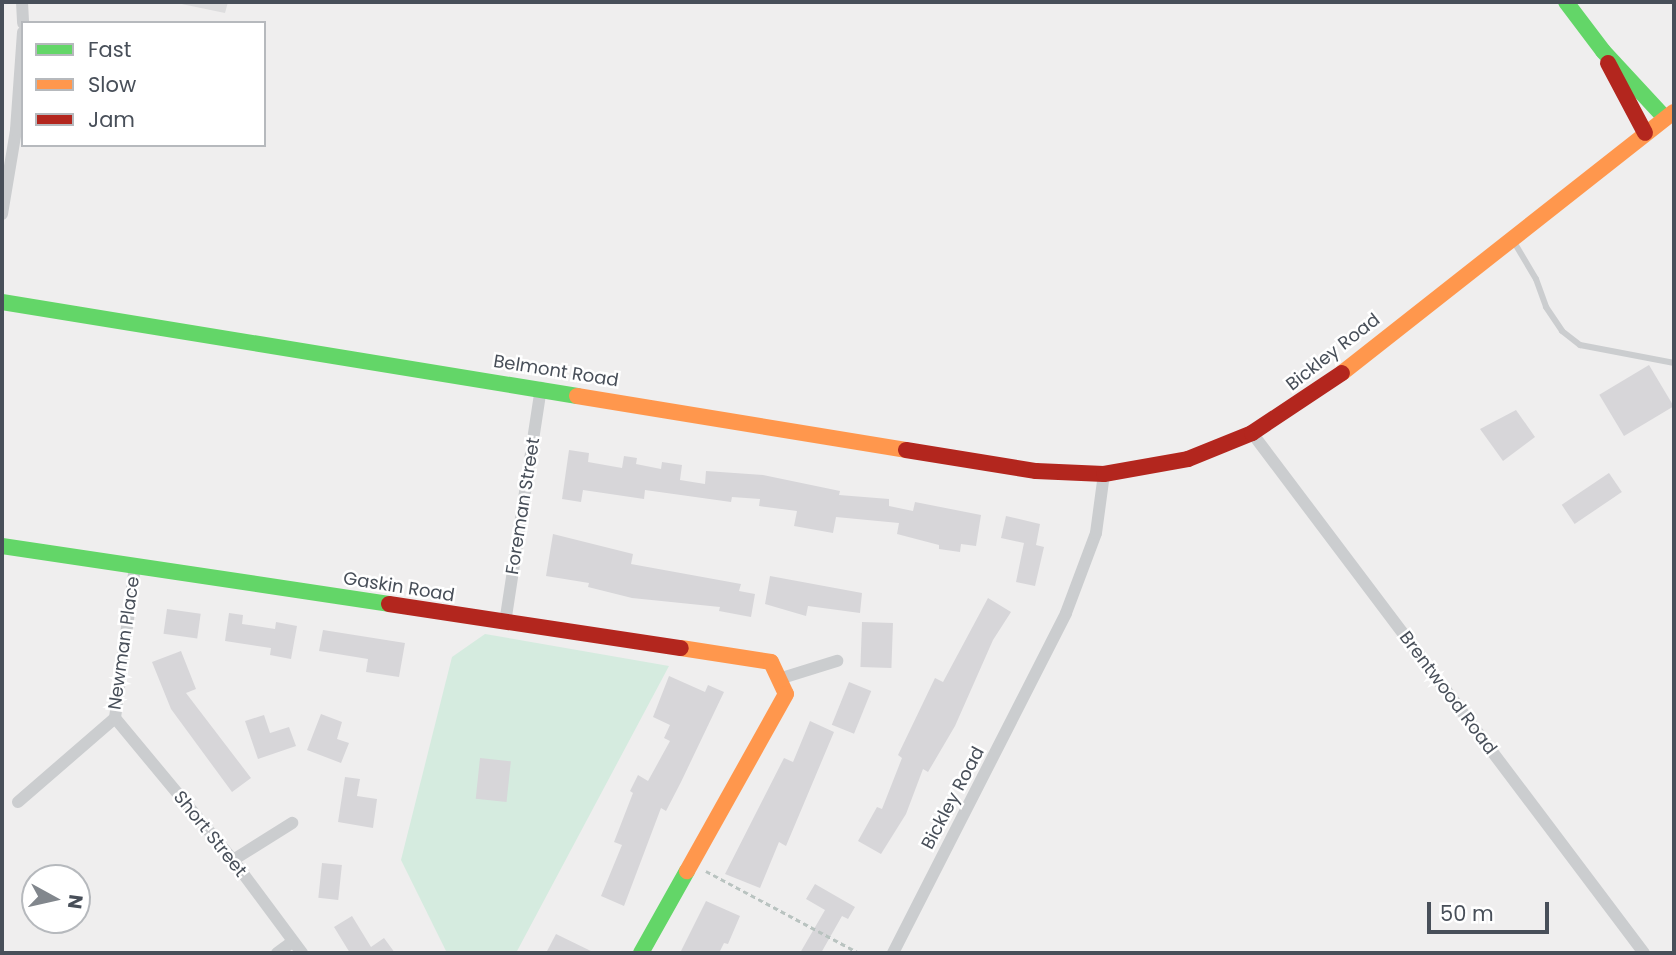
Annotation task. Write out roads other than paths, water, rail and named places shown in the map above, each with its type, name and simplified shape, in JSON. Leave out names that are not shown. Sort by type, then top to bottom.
[{"type":"street","points":[[22,2],[23,21]]},
{"type":"street","points":[[1566,2],[1603,51],[1670,115]]},
{"type":"street","points":[[1603,51],[1645,133]]},
{"type":"street","points":[[2,214],[16,130],[21,60]]},
{"type":"street","name":"Bickley Road","points":[[893,953],[1066,613],[1096,533],[1104,474],[1188,459],[1252,433],[1321,390],[1670,115]]},
{"type":"street","name":"Belmont Road","points":[[2,302],[1036,471],[1104,474]]},
{"type":"street","name":"Foreman Street","points":[[505,623],[541,388]]},
{"type":"street","name":"Brentwood Road","points":[[1252,433],[1644,953]]},
{"type":"street","name":"Gaskin Road","points":[[2,546],[771,662],[782,678]]},
{"type":"street","name":"Newman Place","points":[[18,802],[116,718],[135,566]]},
{"type":"street","points":[[641,953],[786,694],[782,678],[837,661]]},
{"type":"street","name":"Short Street","points":[[116,718],[233,860],[302,953]]},
{"type":"street","points":[[233,860],[292,823]]},
{"type":"street","points":[[277,953],[292,942]]},
{"type":"lane","points":[[1511,238],[1536,279],[1546,307],[1562,331],[1580,345],[1674,363]]}]
